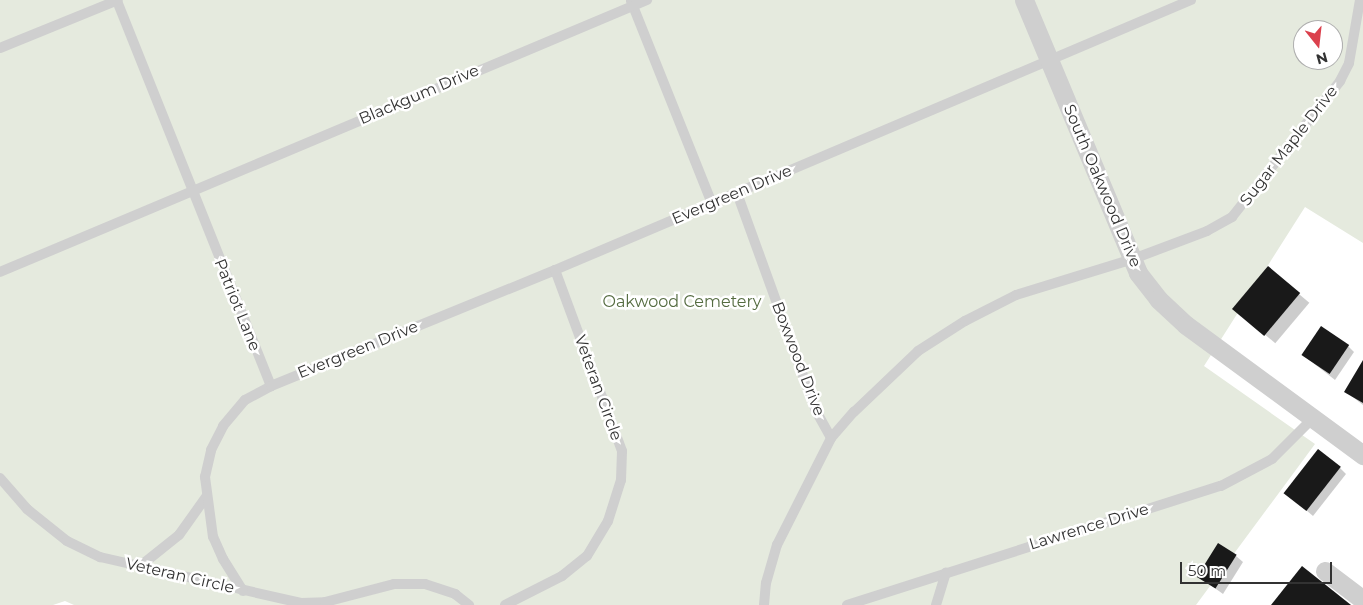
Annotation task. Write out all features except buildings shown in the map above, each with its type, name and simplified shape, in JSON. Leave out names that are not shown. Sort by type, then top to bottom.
[{"type":"street","name":"South Oakwood Drive","points":[[1024,0],[1138,273],[1158,299],[1186,325],[1363,455]]},
{"type":"street","points":[[1326,571],[1363,600]]},
{"type":"lane","points":[[0,48],[118,0]]},
{"type":"lane","name":"Patriot Lane","points":[[118,0],[191,190],[270,386]]},
{"type":"lane","name":"Blackgum Drive","points":[[191,190],[632,3],[647,0]]},
{"type":"lane","name":"Evergreen Drive","points":[[270,386],[555,270],[1191,0]]},
{"type":"lane","name":"Sugar Maple Drive","points":[[831,438],[884,382],[918,351],[965,320],[1016,295],[1133,259],[1207,231],[1232,217],[1248,200],[1340,81],[1349,63],[1360,0]]},
{"type":"lane","points":[[632,3],[712,204]]},
{"type":"lane","points":[[0,272],[191,190]]},
{"type":"lane","name":"Boxwood Drive","points":[[737,193],[815,409],[831,438]]},
{"type":"lane","name":"Veteran Circle","points":[[506,605],[562,576],[587,556],[608,521],[621,480],[622,451],[555,270]]},
{"type":"lane","points":[[243,590],[223,560],[213,537],[206,497],[206,477],[211,450],[223,426],[245,400],[270,386]]},
{"type":"lane","name":"Lawrence Drive","points":[[847,605],[1221,486],[1272,459],[1313,418]]},
{"type":"lane","points":[[764,605],[766,583],[777,545],[831,438]]},
{"type":"lane","name":"Veteran Circle","points":[[0,478],[27,509],[67,541],[100,557],[301,604],[325,602],[394,584],[425,584],[455,594],[469,605]]},
{"type":"lane","points":[[139,567],[179,535],[206,497]]},
{"type":"lane","points":[[936,605],[946,572]]},
{"type":"green space","name":"Oakwood Cemetery","points":[[0,0],[1363,0],[1363,243],[1305,207],[1204,366],[1315,444],[1196,605],[74,605],[65,601],[53,605],[0,605]]}]
